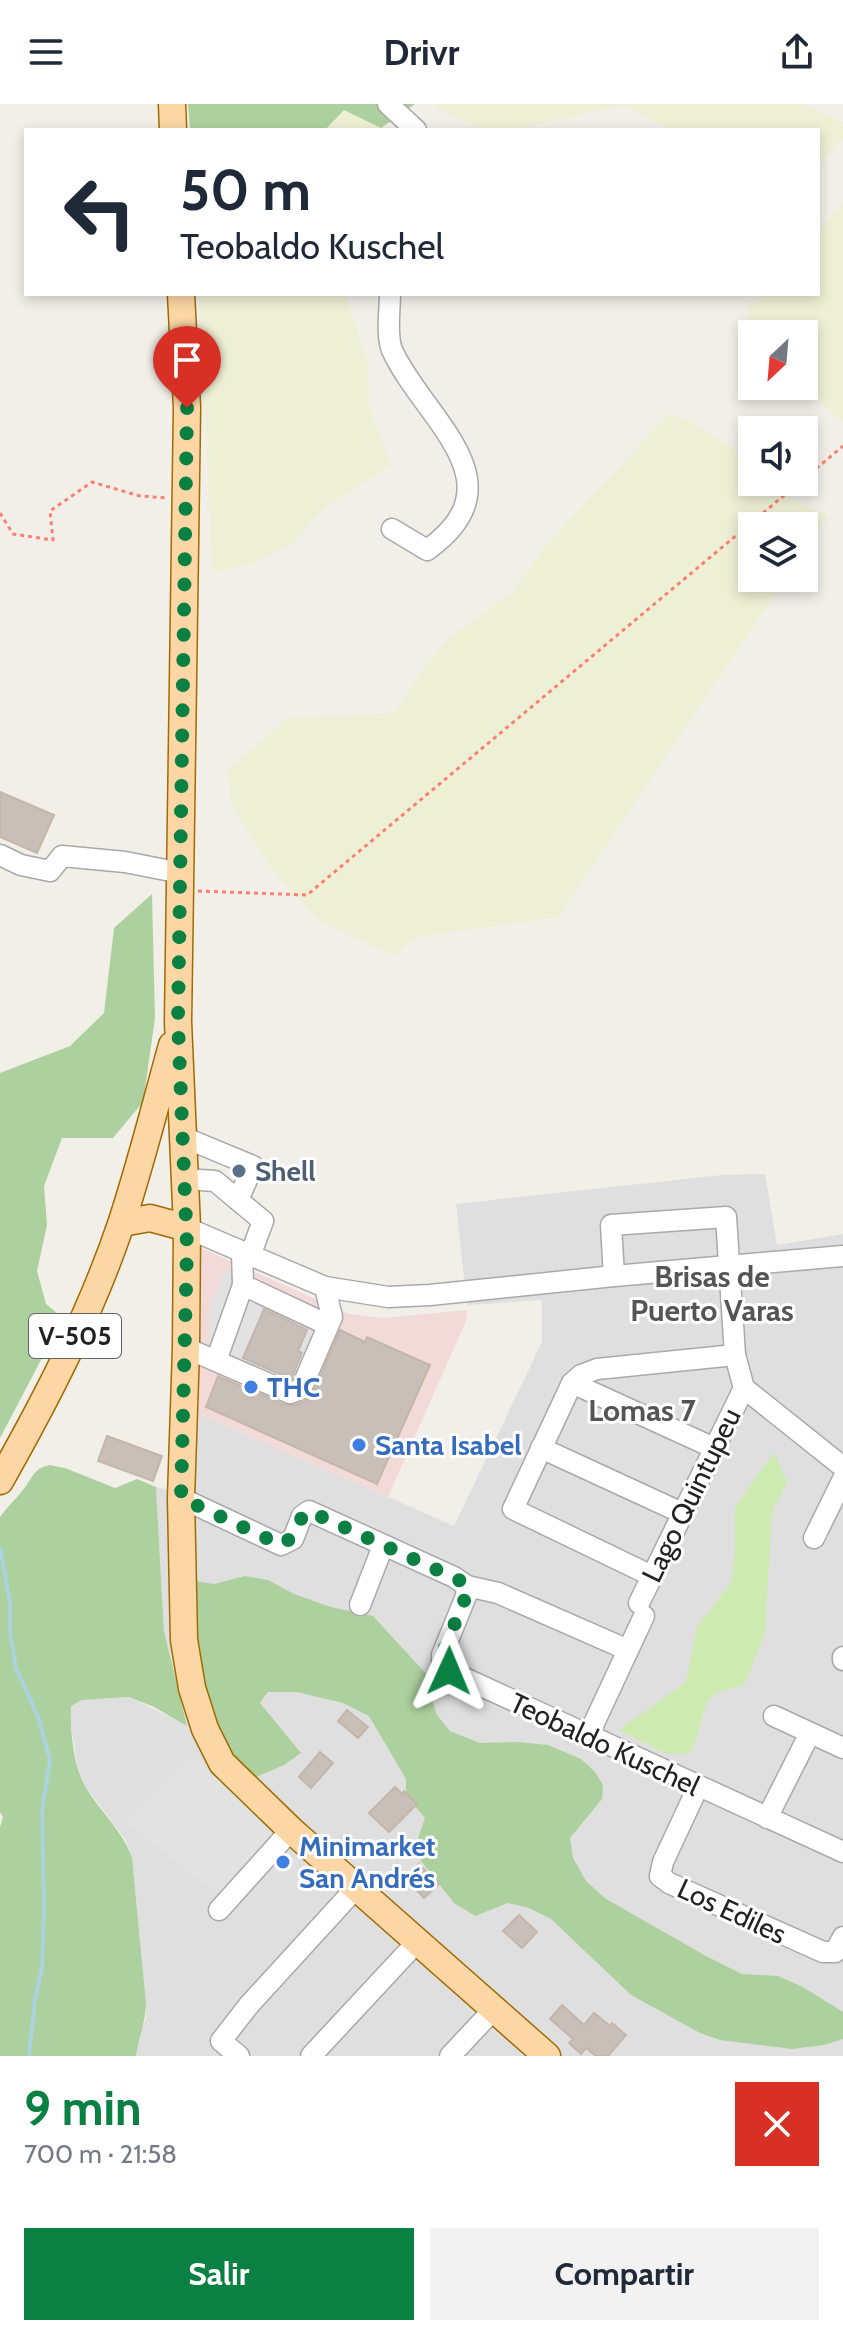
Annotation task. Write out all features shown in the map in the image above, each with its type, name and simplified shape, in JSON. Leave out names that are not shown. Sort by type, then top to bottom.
[{"type":"main road","points":[[172,104],[173,128]]},
{"type":"main road","points":[[181,296],[187,408],[178,1022],[187,1228],[181,1498],[187,1664],[199,1711],[222,1763],[291,1830],[547,2056]]},
{"type":"main road","points":[[178,1022],[122,1223],[150,1218],[187,1228]]},
{"type":"main road","name":"V-505","points":[[0,1481],[75,1336],[122,1223]]},
{"type":"street","points":[[388,104],[414,128]]},
{"type":"street","points":[[390,296],[390,347],[460,452],[468,489],[465,509],[455,524],[444,539],[427,550],[392,529]]},
{"type":"street","points":[[0,855],[21,865],[50,871],[62,856],[125,862],[180,882]]},
{"type":"street","points":[[183,1137],[253,1166],[238,1200]]},
{"type":"street","points":[[185,1179],[215,1181],[263,1221],[246,1254],[243,1285],[216,1361]]},
{"type":"street","points":[[614,1276],[611,1225],[726,1217],[735,1355],[744,1388],[843,1467]]},
{"type":"street","points":[[187,1228],[325,1287],[367,1296],[409,1297],[843,1256]]},
{"type":"street","points":[[243,1285],[328,1325]]},
{"type":"street","points":[[186,1348],[290,1393],[301,1389],[332,1317],[325,1287]]},
{"type":"street","points":[[652,1576],[513,1509],[572,1383],[581,1375],[597,1369],[735,1355]]},
{"type":"street","points":[[572,1383],[714,1448]]},
{"type":"street","name":"Lago Quintupeu","points":[[588,1736],[628,1650],[652,1576],[744,1388]]},
{"type":"street","points":[[541,1448],[682,1513]]},
{"type":"street","points":[[814,1538],[843,1479]]},
{"type":"street","points":[[181,1498],[281,1545],[293,1539],[302,1516],[309,1511],[454,1577],[467,1586],[498,1593],[628,1650]]},
{"type":"street","points":[[360,1605],[383,1546]]},
{"type":"street","name":"Teobaldo Kuschel","points":[[467,1586],[466,1596],[442,1655],[442,1664],[449,1671],[843,1852]]},
{"type":"street","points":[[774,1716],[843,1748]]},
{"type":"street","points":[[767,1818],[810,1733]]},
{"type":"street","name":"Los Ediles","points":[[698,1787],[663,1862],[660,1876],[669,1883],[823,1952],[835,1952],[843,1937]]},
{"type":"street","points":[[219,1910],[291,1830]]},
{"type":"street","points":[[239,2056],[221,2041],[249,2005],[356,1888]]},
{"type":"street","points":[[311,2056],[417,1942]]},
{"type":"street","points":[[450,2056],[494,2009]]},
{"type":"path","points":[[818,467],[843,446]]},
{"type":"path","points":[[0,513],[13,534],[53,540],[50,511],[92,482],[140,496],[186,499]]},
{"type":"path","points":[[180,882],[307,895],[783,496]]},
{"type":"shaded area","points":[[765,1174],[777,1245],[843,1234],[843,2056],[136,2056],[139,2033],[146,2019],[146,2003],[132,1857],[126,1841],[84,1784],[78,1768],[70,1720],[71,1706],[82,1700],[129,1697],[187,1725],[164,1631],[156,1487],[191,1494],[193,1411],[454,1526],[542,1342],[542,1300],[467,1305],[456,1204],[722,1175]]},
{"type":"shaded area","points":[[201,1248],[349,1314],[383,1318],[467,1310],[466,1321],[388,1497],[193,1411]]},
{"type":"shaded area","points":[[226,1270],[338,1320],[306,1393],[209,1366],[210,1305]]},
{"type":"shaded area","points":[[191,1755],[277,1834],[221,1896],[127,1823]]},
{"type":"green space","points":[[188,104],[415,104],[381,128],[344,110],[327,128],[190,128]]},
{"type":"green space","points":[[435,104],[804,104],[843,122],[843,139],[820,164],[820,128],[667,128],[624,105],[521,128],[478,128],[437,108]]},
{"type":"green space","points":[[344,110],[381,128],[327,128]]},
{"type":"green space","points":[[843,203],[843,422],[817,400],[818,320],[749,320],[746,309],[758,296],[820,296],[820,229]]},
{"type":"green space","points":[[200,296],[346,296],[368,362],[369,406],[391,466],[325,507],[293,543],[253,563],[212,573]]},
{"type":"green space","points":[[669,414],[689,421],[738,452],[738,496],[790,496],[828,516],[818,531],[818,512],[738,512],[738,592],[777,592],[558,917],[415,937],[394,956],[321,922],[272,870],[231,804],[228,769],[288,718],[395,713],[423,669],[450,637],[513,592],[546,545]]},
{"type":"green space","points":[[152,894],[155,1018],[143,1102],[113,1138],[62,1138],[44,1186],[47,1225],[37,1271],[46,1304],[63,1318],[0,1438],[0,1073],[70,1046],[104,1013],[114,928]]},
{"type":"green space","points":[[774,1452],[787,1482],[772,1512],[765,1634],[744,1685],[721,1692],[709,1702],[689,1753],[666,1754],[619,1730],[686,1682],[697,1627],[731,1583],[735,1554],[735,1507]]},
{"type":"green space","points":[[50,1465],[115,1488],[137,1479],[156,1487],[164,1631],[187,1726],[129,1697],[82,1700],[71,1706],[73,1745],[83,1782],[122,1837],[132,1857],[146,2003],[136,2056],[0,2056],[0,1827],[3,1817],[0,1812],[0,1517],[36,1471]]},
{"type":"green space","points":[[245,1576],[268,1580],[294,1594],[331,1607],[373,1616],[430,1678],[436,1692],[433,1703],[437,1715],[450,1731],[480,1743],[548,1745],[581,1759],[603,1785],[602,1799],[570,1838],[573,1858],[586,1881],[606,1899],[742,1974],[778,1976],[803,1987],[843,2012],[843,2039],[792,2049],[720,2040],[700,2033],[631,1995],[551,1919],[529,1908],[508,1903],[475,1916],[454,1903],[418,1857],[417,1841],[425,1818],[406,1796],[406,1779],[369,1716],[343,1703],[297,1692],[268,1692],[260,1703],[301,1753],[284,1765],[254,1778],[209,1745],[189,1580],[214,1584]]},
{"type":"building","points":[[0,792],[54,815],[37,853],[0,837]]},
{"type":"building","points":[[264,1309],[307,1330],[291,1379],[243,1358]]},
{"type":"building","points":[[340,1330],[365,1342],[367,1337],[430,1365],[377,1484],[206,1407],[218,1376],[285,1405],[306,1401],[313,1394]]},
{"type":"building","points":[[107,1436],[162,1456],[153,1481],[98,1461]]},
{"type":"building","points":[[347,1710],[368,1727],[358,1738],[338,1721]]},
{"type":"building","points":[[320,1752],[333,1763],[311,1788],[299,1777]]},
{"type":"building","points":[[395,1787],[417,1804],[389,1832],[369,1813]]},
{"type":"building","points":[[419,1864],[439,1884],[424,1898],[405,1878]]},
{"type":"building","points":[[519,1915],[537,1932],[522,1948],[503,1931]]},
{"type":"building","points":[[562,2005],[584,2025],[594,2013],[626,2035],[608,2056],[596,2056],[586,2048],[581,2054],[569,2043],[573,2039],[550,2019]]},
{"type":"waterway","points":[[0,1548],[10,1602],[10,1633],[16,1668],[38,1717],[50,1760],[42,1810],[42,1968],[29,2056]]},
{"type":"place","name":"Shell","points":[[239,1171]]},
{"type":"place","name":"THC","points":[[251,1387]]},
{"type":"place","name":"Santa Isabel","points":[[359,1445]]},
{"type":"place","name":"Minimarket San Andrés","points":[[283,1862]]},
{"type":"district","name":"Brisas de Puerto Varas","points":[[712,1294]]},
{"type":"district","name":"Lomas 7","points":[[642,1411]]},
{"type":"route","points":[[187,408],[178,1022],[187,1214],[181,1498],[281,1545],[293,1539],[302,1516],[309,1511],[459,1580],[468,1591],[441,1659],[449,1671]]}]
